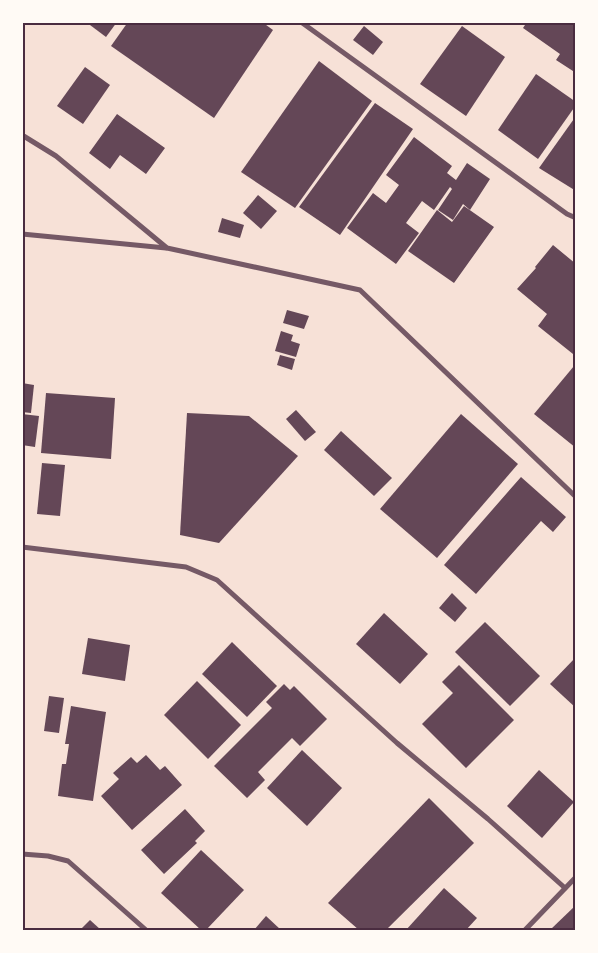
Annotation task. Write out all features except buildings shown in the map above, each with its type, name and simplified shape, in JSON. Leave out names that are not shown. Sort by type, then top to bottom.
[{"type":"street","points":[[301,22],[567,214],[576,218]]},
{"type":"street","points":[[22,135],[56,156],[166,248]]},
{"type":"street","points":[[22,234],[166,248],[360,290],[576,497]]},
{"type":"street","points":[[22,547],[186,567],[217,580],[397,743],[488,819],[565,888]]},
{"type":"street","points":[[22,854],[48,856],[68,861],[146,930]]},
{"type":"street","points":[[525,930],[576,877]]}]
